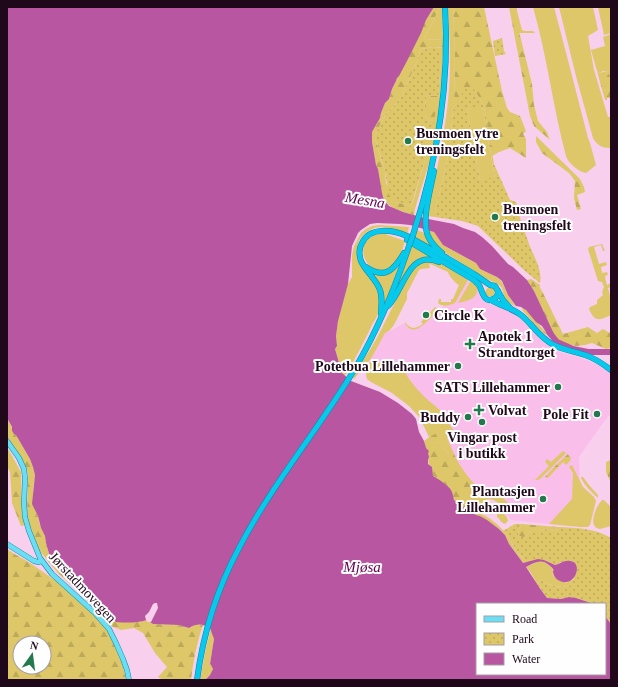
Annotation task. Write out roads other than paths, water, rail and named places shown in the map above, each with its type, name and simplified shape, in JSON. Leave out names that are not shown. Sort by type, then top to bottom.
[{"type":"highway","points":[[197,680],[205,635],[214,604],[234,558],[266,500],[365,351],[385,310],[408,250],[428,182],[442,110],[446,56],[445,7]]},
{"type":"highway","points":[[436,147],[438,153],[426,212],[426,226],[428,236],[435,246],[447,258]]},
{"type":"highway","points":[[381,319],[382,302],[380,291],[360,257],[361,244],[365,238],[376,231],[385,231],[406,236],[447,258],[495,286],[503,300],[510,308]]},
{"type":"highway","points":[[394,233],[474,280],[479,285],[484,297],[487,300],[491,300],[510,308],[523,316],[539,334],[557,347],[593,358],[610,369]]},
{"type":"highway","points":[[364,265],[376,272],[387,272],[396,265],[403,254],[408,250]]},
{"type":"highway","points":[[385,310],[394,298],[409,270],[416,263],[423,259],[429,259],[436,260],[449,266]]},
{"type":"highway","points":[[482,292],[484,287],[490,284]]},
{"type":"highway","points":[[491,300],[497,296],[498,291]]},
{"type":"main road","name":"Jørstadmovegen","points":[[7,441],[24,469],[25,517],[29,531],[42,561],[52,574],[95,613],[109,629],[123,659],[129,680]]},
{"type":"main road","points":[[7,544],[34,561],[42,561]]},
{"type":"water","name":"Mjøsa","points":[[7,7],[434,7],[397,78],[389,99],[385,103],[380,118],[372,132],[372,142],[376,165],[384,200],[389,206],[403,212],[454,224],[475,232],[482,237],[508,264],[527,280],[534,291],[555,336],[553,338],[549,337],[542,326],[536,322],[526,310],[516,306],[508,295],[502,281],[480,269],[476,263],[443,245],[434,232],[410,225],[377,223],[370,224],[361,230],[352,246],[348,284],[338,321],[336,336],[337,346],[335,349],[342,373],[351,381],[380,392],[412,414],[416,419],[419,432],[426,448],[429,451],[428,464],[432,467],[433,476],[450,488],[454,500],[467,510],[487,520],[499,529],[505,535],[509,544],[523,563],[538,559],[555,565],[570,561],[574,562],[576,565],[576,573],[568,582],[561,582],[556,579],[553,568],[546,563],[538,562],[526,567],[547,598],[561,599],[569,597],[591,603],[476,603],[476,675],[606,675],[606,617],[611,624],[611,680],[205,680],[213,669],[210,664],[214,639],[210,628],[200,625],[195,625],[189,628],[179,625],[153,624],[147,620],[139,622],[116,622],[56,568],[50,557],[45,536],[32,504],[35,475],[33,467],[16,435],[12,431],[12,427],[7,418]]},
{"type":"waterway","name":"Mesna","points":[[549,332],[557,342],[573,349],[588,352],[611,352]]},
{"type":"place","name":"Busmoen ytre treningsfelt","points":[[408,141]]},
{"type":"place","name":"Busmoen treningsfelt","points":[[495,217]]},
{"type":"place","name":"Circle K","points":[[426,315]]},
{"type":"place","name":"Apotek 1 Strandtorget","points":[[470,344]]},
{"type":"place","name":"Potetbua Lillehammer","points":[[458,366]]},
{"type":"place","name":"SATS Lillehammer","points":[[558,387]]},
{"type":"place","name":"Volvat","points":[[479,410]]},
{"type":"place","name":"Pole Fit","points":[[597,414]]},
{"type":"place","name":"Buddy","points":[[468,417]]},
{"type":"place","name":"Vingar post i butikk","points":[[482,422]]},
{"type":"place","name":"Plantasjen Lillehammer","points":[[543,499]]}]
